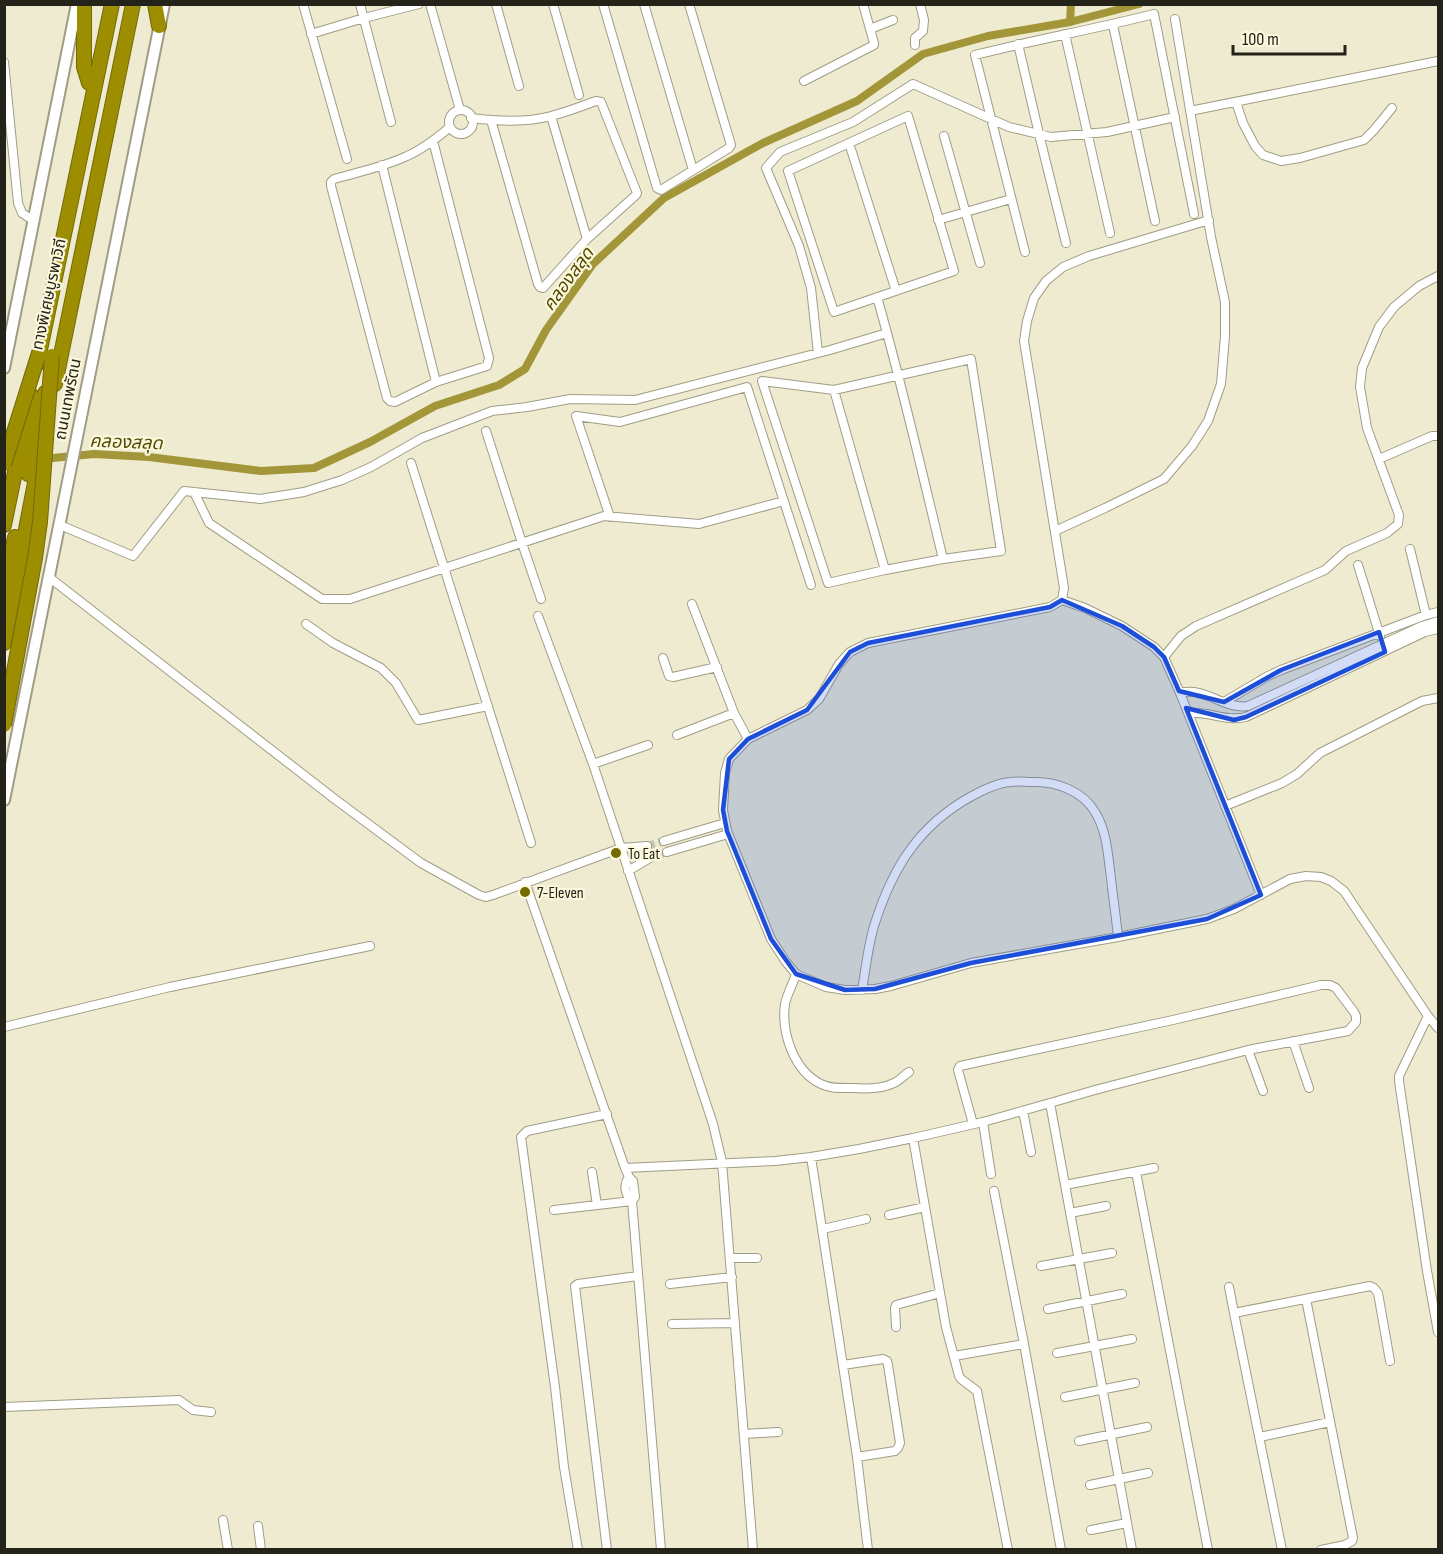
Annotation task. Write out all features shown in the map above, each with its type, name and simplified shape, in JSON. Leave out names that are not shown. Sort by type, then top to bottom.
[{"type":"highway","points":[[84,4],[84,67],[89,83]]},
{"type":"highway","points":[[4,491],[106,4]]},
{"type":"highway","name":"ทางพิเศษบูรพาวิถี","points":[[4,591],[112,4]]},
{"type":"highway","name":"ทางพิเศษบูรพาวิถี","points":[[4,525],[46,355],[126,4]]},
{"type":"highway","name":"ถนนเทพรัตน","points":[[4,643],[133,4]]},
{"type":"highway","points":[[155,4],[159,26]]},
{"type":"highway","points":[[4,465],[46,355]]},
{"type":"highway","points":[[4,725],[40,522],[46,355]]},
{"type":"main road","points":[[4,368],[77,4]]},
{"type":"main road","name":"ถนนเทพรัตน","points":[[4,800],[164,4]]},
{"type":"street","points":[[303,4],[347,159]]},
{"type":"street","points":[[360,4],[391,122]]},
{"type":"street","points":[[311,34],[418,4]]},
{"type":"street","points":[[430,4],[460,110]]},
{"type":"street","points":[[496,4],[519,86]]},
{"type":"street","points":[[553,4],[579,95]]},
{"type":"street","points":[[603,4],[659,190],[729,148],[730,145],[689,4]]},
{"type":"street","points":[[644,4],[693,170]]},
{"type":"street","points":[[804,81],[872,47],[874,43],[863,4]]},
{"type":"street","points":[[915,45],[915,38],[923,31],[924,20],[921,4]]},
{"type":"street","points":[[1024,252],[975,55],[1018,44],[1155,14],[1194,214]]},
{"type":"street","points":[[1055,531],[1164,479],[1192,446],[1208,422],[1221,384],[1225,302],[1211,237],[1175,18]]},
{"type":"street","points":[[870,29],[893,20]]},
{"type":"street","points":[[1113,25],[1155,221]]},
{"type":"street","points":[[1065,34],[1110,233]]},
{"type":"street","points":[[1018,44],[1066,243]]},
{"type":"street","points":[[1190,111],[1438,62]]},
{"type":"street","points":[[4,63],[18,203],[22,213],[34,221]]},
{"type":"street","points":[[818,353],[811,288],[799,246],[766,168],[780,152],[853,122],[913,84],[1009,127],[1051,137],[1107,132],[1175,117]]},
{"type":"street","points":[[471,118],[525,120],[551,116],[596,101],[601,102],[636,195],[587,239],[543,288],[539,287],[491,120]]},
{"type":"street","points":[[1236,102],[1243,123],[1256,146],[1263,155],[1281,161],[1364,140],[1392,108]]},
{"type":"street","points":[[460,110],[468,112],[473,126],[468,132],[460,134],[456,133],[449,123],[453,113],[460,110]]},
{"type":"street","points":[[551,116],[587,239]]},
{"type":"street","points":[[908,116],[954,271],[834,312],[788,171],[849,143],[908,116]]},
{"type":"street","points":[[433,141],[489,358],[487,366],[436,382],[394,402],[387,398],[331,182],[334,179],[407,156],[433,141],[450,127]]},
{"type":"street","points":[[944,136],[980,263]]},
{"type":"street","points":[[849,143],[896,291]]},
{"type":"street","points":[[382,165],[436,382]]},
{"type":"street","points":[[938,220],[1011,200]]},
{"type":"street","points":[[1062,600],[1064,588],[1024,341],[1034,298],[1046,281],[1063,267],[1089,256],[1209,220]]},
{"type":"street","points":[[1164,657],[1181,636],[1196,626],[1325,570],[1352,548],[1387,533],[1398,524],[1399,514],[1367,428],[1360,387],[1362,368],[1379,327],[1394,307],[1419,286],[1438,276]]},
{"type":"street","points":[[878,297],[943,559]]},
{"type":"street","points":[[60,525],[133,556],[184,491],[260,499],[304,492],[342,480],[422,438],[492,411],[570,399],[635,399],[818,353],[887,333]]},
{"type":"street","points":[[971,359],[1000,551],[943,559],[828,583],[762,381],[834,390],[971,359]]},
{"type":"street","points":[[610,517],[576,416],[620,422],[747,387],[811,585]]},
{"type":"street","points":[[834,390],[885,570]]},
{"type":"street","points":[[486,431],[541,599]]},
{"type":"street","points":[[1379,459],[1432,436],[1438,436]]},
{"type":"street","points":[[411,463],[531,843]]},
{"type":"street","points":[[194,492],[209,523],[322,599],[350,599],[604,516],[699,524],[783,501]]},
{"type":"street","points":[[1410,549],[1426,615]]},
{"type":"street","points":[[1358,565],[1383,648]]},
{"type":"street","points":[[50,578],[336,800],[421,863],[479,895],[486,897],[621,849],[647,846]]},
{"type":"street","points":[[1261,895],[1164,657],[1122,626],[1085,608],[1062,600],[1050,607],[868,643],[850,652],[839,664],[819,699],[807,710],[748,739],[729,759],[725,773],[723,810],[728,834],[771,939],[796,974],[826,987],[844,990],[875,990],[971,963],[1207,919],[1234,909],[1261,895],[1290,879],[1306,876],[1320,877],[1344,891],[1438,1028]]},
{"type":"street","points":[[692,604],[734,713],[748,739]]},
{"type":"street","points":[[1224,702],[1268,676],[1438,612]]},
{"type":"street","points":[[538,616],[593,764],[713,1124],[722,1162],[753,1550]]},
{"type":"street","points":[[1188,713],[1205,713],[1234,720],[1246,717],[1422,626],[1438,621]]},
{"type":"street","points":[[306,624],[333,643],[381,668],[396,683],[418,720],[488,706]]},
{"type":"street","points":[[1180,693],[1196,692],[1238,707],[1248,706],[1313,676],[1438,629]]},
{"type":"street","points":[[663,658],[667,673],[673,677],[717,667]]},
{"type":"street","points":[[1307,660],[1313,676]]},
{"type":"street","points":[[1225,806],[1282,783],[1297,774],[1320,753],[1422,701],[1438,698]]},
{"type":"street","points":[[677,735],[734,713]]},
{"type":"street","points":[[593,764],[648,745]]},
{"type":"street","points":[[862,990],[874,924],[886,890],[920,836],[953,806],[981,791],[1009,782],[1045,782],[1061,785],[1094,808],[1106,842],[1118,937]]},
{"type":"street","points":[[664,841],[725,823]]},
{"type":"street","points":[[667,852],[728,834]]},
{"type":"street","points":[[628,871],[650,858]]},
{"type":"street","points":[[525,882],[625,1168],[633,1180],[635,1197],[632,1201],[661,1550]]},
{"type":"street","points":[[4,1027],[171,987],[370,945]]},
{"type":"street","points":[[796,974],[784,1016],[786,1034],[793,1053],[806,1074],[821,1084],[831,1087],[862,1089],[895,1083],[909,1072]]},
{"type":"street","points":[[625,1168],[775,1161],[811,1157],[913,1138],[983,1122],[1248,1050],[1348,1031],[1354,1025],[1356,1016],[1336,988],[1321,985],[1162,1023],[960,1066],[958,1070],[973,1124]]},
{"type":"street","points":[[1428,1016],[1399,1076],[1399,1081],[1438,1332]]},
{"type":"street","points":[[1293,1041],[1309,1088]]},
{"type":"street","points":[[1248,1050],[1263,1091]]},
{"type":"street","points":[[1050,1104],[1132,1550]]},
{"type":"street","points":[[1023,1111],[1031,1152]]},
{"type":"street","points":[[578,1550],[564,1467],[520,1137],[527,1131],[607,1114]]},
{"type":"street","points":[[983,1122],[991,1174]]},
{"type":"street","points":[[913,1138],[946,1327],[961,1379],[977,1391],[1008,1550]]},
{"type":"street","points":[[811,1157],[857,1457],[868,1550]]},
{"type":"street","points":[[1065,1185],[1154,1168]]},
{"type":"street","points":[[592,1172],[597,1205]]},
{"type":"street","points":[[1136,1172],[1208,1550]]},
{"type":"street","points":[[994,1191],[1061,1550]]},
{"type":"street","points":[[554,1210],[632,1201]]},
{"type":"street","points":[[1070,1213],[1106,1206]]},
{"type":"street","points":[[889,1215],[925,1207]]},
{"type":"street","points":[[823,1229],[866,1218]]},
{"type":"street","points":[[1041,1266],[1112,1253]]},
{"type":"street","points":[[730,1258],[757,1258]]},
{"type":"street","points":[[607,1550],[575,1286],[638,1276]]},
{"type":"street","points":[[670,1284],[732,1277]]},
{"type":"street","points":[[1234,1314],[1370,1286],[1378,1293],[1390,1361]]},
{"type":"street","points":[[1229,1287],[1282,1550]]},
{"type":"street","points":[[896,1327],[896,1305],[940,1293]]},
{"type":"street","points":[[1048,1309],[1122,1294]]},
{"type":"street","points":[[1306,1299],[1353,1538],[1345,1545],[1322,1550]]},
{"type":"street","points":[[672,1324],[735,1323]]},
{"type":"street","points":[[1057,1353],[1132,1339]]},
{"type":"street","points":[[954,1356],[1024,1344]]},
{"type":"street","points":[[843,1365],[883,1359],[887,1361],[900,1443],[895,1451],[857,1457]]},
{"type":"street","points":[[1065,1397],[1135,1383]]},
{"type":"street","points":[[4,1407],[179,1400],[193,1410],[211,1412]]},
{"type":"street","points":[[1260,1437],[1330,1422]]},
{"type":"street","points":[[1079,1440],[1147,1427]]},
{"type":"street","points":[[744,1434],[778,1432]]},
{"type":"street","points":[[1090,1485],[1148,1473]]},
{"type":"street","points":[[223,1520],[228,1550]]},
{"type":"street","points":[[1091,1530],[1127,1523]]},
{"type":"street","points":[[258,1526],[261,1550]]},
{"type":"highlighted area","points":[[1062,600],[1122,626],[1154,647],[1164,657],[1179,691],[1224,702],[1281,670],[1379,632],[1385,652],[1246,717],[1234,720],[1186,708],[1261,895],[1207,919],[971,963],[875,989],[845,990],[796,974],[771,939],[727,831],[723,810],[729,759],[748,739],[807,710],[850,652],[868,643],[1050,607]]},
{"type":"waterway","points":[[1070,22],[1071,4]]},
{"type":"waterway","name":"คลองสลุด","points":[[42,459],[94,454],[149,457],[261,471],[314,468],[370,442],[435,406],[499,385],[525,369],[546,330],[593,264],[664,198],[763,143],[857,101],[923,54],[988,36],[1070,22],[1139,4]]},
{"type":"tunnel","points":[[647,846],[664,841]]},
{"type":"tunnel","points":[[650,858],[667,852]]},
{"type":"place","name":"To Eat","points":[[616,853]]},
{"type":"place","name":"7-Eleven","points":[[525,892]]}]
